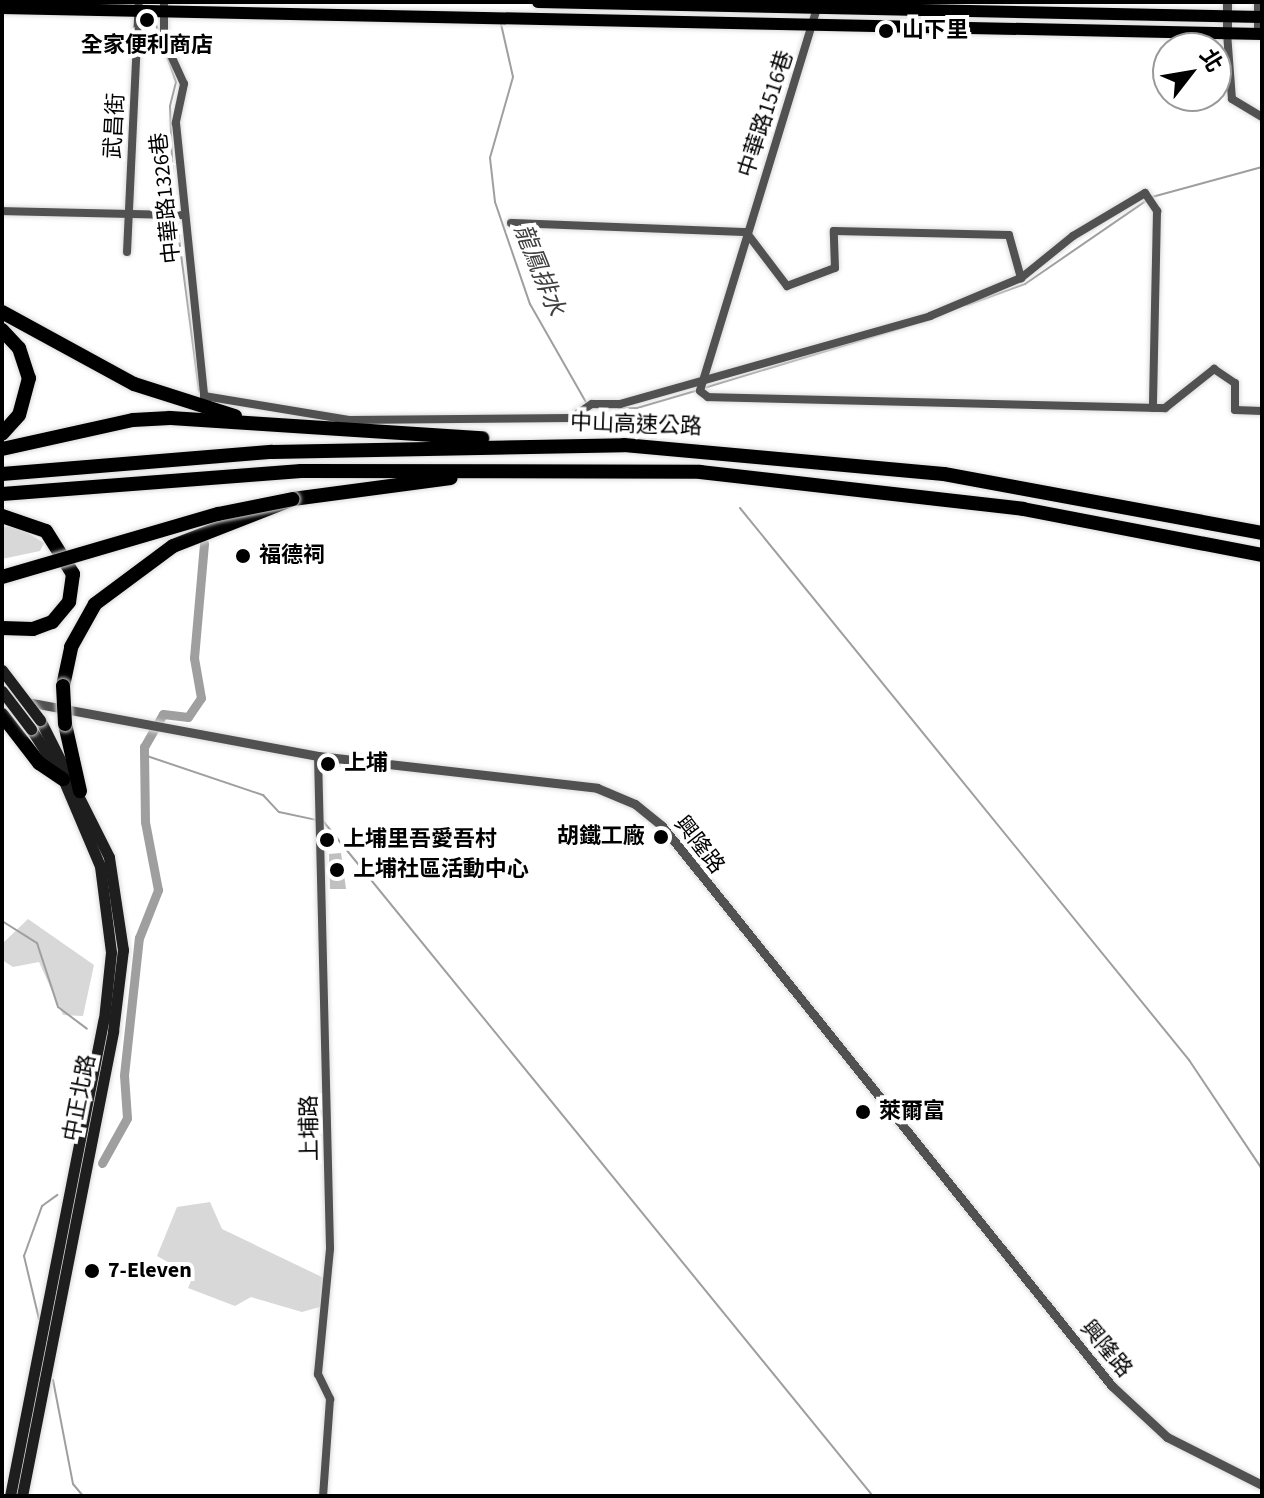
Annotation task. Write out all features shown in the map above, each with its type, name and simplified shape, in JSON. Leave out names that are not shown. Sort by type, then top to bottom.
[{"type":"highway","points":[[2,312],[134,384],[208,411],[315,429]]},
{"type":"highway","points":[[2,330],[19,348],[29,378],[19,415],[2,434]]},
{"type":"highway","points":[[2,449],[133,420],[518,443]]},
{"type":"highway","name":"中山高速公路","points":[[2,474],[272,452],[518,443],[730,450],[854,463],[1262,533]]},
{"type":"highway","points":[[2,577],[293,499],[506,469]]},
{"type":"highway","name":"中山高速公路","points":[[2,494],[301,471],[650,469],[844,484],[1023,509],[1262,555]]},
{"type":"highway","points":[[80,791],[65,724],[63,686],[77,634],[110,588],[173,546],[293,499]]},
{"type":"highway","points":[[2,516],[46,531],[73,574],[69,602],[52,622],[33,629],[2,628]]},
{"type":"highway","points":[[3,716],[39,763],[63,779]]},
{"type":"main road","points":[[538,2],[817,14]]},
{"type":"main road","points":[[2,8],[164,5],[1260,17]]},
{"type":"main road","points":[[869,11],[1211,32]]},
{"type":"main road","points":[[1232,33],[1260,34]]},
{"type":"main road","points":[[2,670],[36,725]]},
{"type":"main road","points":[[2,691],[36,725]]},
{"type":"main road","name":"中正北路","points":[[10,1496],[110,970],[106,889],[63,779],[36,725]]},
{"type":"main road","name":"中正北路","points":[[22,1496],[122,972],[114,877],[80,791],[36,725]]},
{"type":"street","points":[[1227,2],[1227,32]]},
{"type":"street","points":[[1258,2],[1260,34]]},
{"type":"street","name":"武昌街","points":[[127,252],[139,5]]},
{"type":"street","name":"中華路1326巷","points":[[164,5],[164,40],[184,84],[176,123],[181,215],[204,396],[349,420],[571,418],[592,404],[620,404],[698,383]]},
{"type":"street","name":"中華路1516巷","points":[[698,383],[817,14]]},
{"type":"street","points":[[1232,99],[1262,117]]},
{"type":"street","points":[[1153,408],[1150,198],[1073,236],[1021,278],[871,337],[698,383],[708,397],[1153,408],[1170,406],[1214,369],[1235,383],[1235,410],[1262,411]]},
{"type":"street","points":[[2,211],[181,215]]},
{"type":"street","points":[[511,223],[746,232],[787,286],[835,268],[834,231],[1009,235],[1021,278]]},
{"type":"street","name":"興隆路","points":[[2,698],[318,756],[597,788],[653,818],[1137,1411],[1167,1437],[1262,1485]]},
{"type":"street","name":"上埔路","points":[[318,756],[330,1249],[319,1331],[318,1374],[330,1399],[323,1496]]},
{"type":"shaded area","points":[[2,526],[20,528],[44,543],[40,551],[2,559]]},
{"type":"shaded area","points":[[28,919],[94,965],[83,1016],[63,1015],[39,962],[13,967],[2,960],[2,944]]},
{"type":"shaded area","points":[[210,1202],[222,1229],[326,1279],[323,1306],[302,1312],[251,1297],[235,1306],[188,1288],[193,1276],[157,1256],[177,1207]]},
{"type":"building","name":"上埔社區活動中心","points":[[341,853],[346,889],[330,889],[329,854]]},
{"type":"waterway","points":[[155,22],[176,82],[170,106],[174,210]]},
{"type":"waterway","name":"龍鳳排水","points":[[501,24],[513,77],[490,158],[495,202],[530,304],[587,404]]},
{"type":"waterway","points":[[1152,197],[1262,167]]},
{"type":"waterway","points":[[967,305],[1025,284],[1147,200]]},
{"type":"waterway","points":[[176,216],[199,390]]},
{"type":"waterway","points":[[704,388],[905,327]]},
{"type":"waterway","name":"龍鳳排水","points":[[593,408],[637,408],[698,390]]},
{"type":"waterway","points":[[740,508],[1189,1060],[1262,1169]]},
{"type":"waterway","points":[[102,1163],[127,1118],[124,1075],[139,938],[158,890],[145,822],[144,747],[163,714],[188,717],[201,698],[194,658],[204,543]]},
{"type":"waterway","points":[[144,755],[263,795],[279,812],[317,820]]},
{"type":"waterway","points":[[323,821],[873,1496]]},
{"type":"waterway","points":[[2,921],[37,943],[58,1007],[87,1029]]},
{"type":"waterway","points":[[39,1319],[24,1256],[42,1206],[57,1195]]},
{"type":"waterway","points":[[53,1380],[73,1484],[83,1496]]},
{"type":"place","name":"全家便利商店","points":[[147,20]]},
{"type":"place","name":"山下里","points":[[886,31]]},
{"type":"place","name":"福德祠","points":[[243,556]]},
{"type":"place","name":"上埔","points":[[328,764]]},
{"type":"place","name":"胡鐵工廠","points":[[661,837]]},
{"type":"place","name":"上埔里吾愛吾村","points":[[327,840]]},
{"type":"place","name":"上埔社區活動中心","points":[[337,870]]},
{"type":"place","name":"萊爾富","points":[[863,1112]]},
{"type":"place","name":"7-Eleven","points":[[92,1271]]}]
